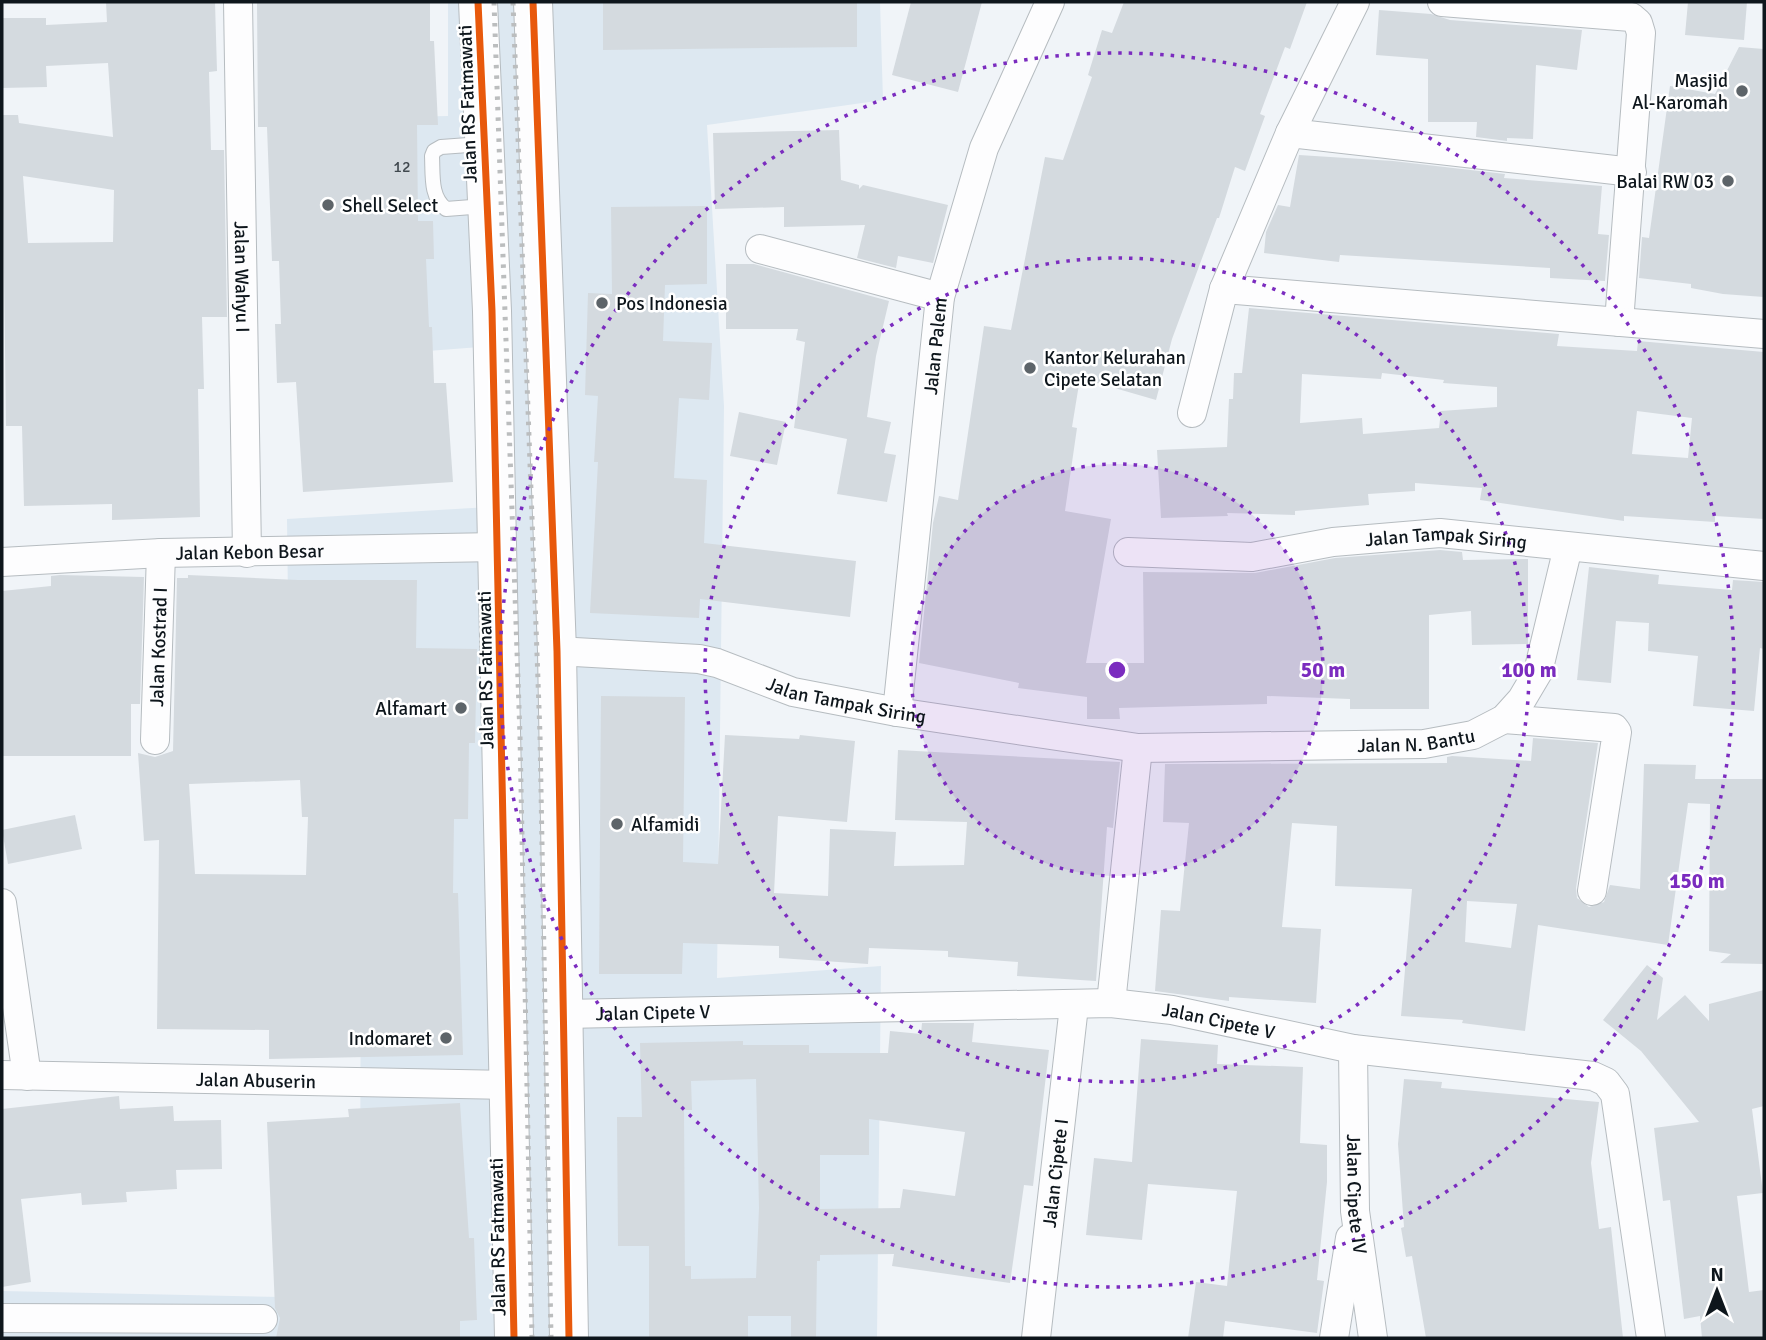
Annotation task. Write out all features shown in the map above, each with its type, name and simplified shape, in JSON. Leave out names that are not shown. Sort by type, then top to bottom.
[{"type":"main road","name":"Jalan RS Fatmawati","points":[[478,2],[491,293],[498,547],[514,1338]]},
{"type":"main road","points":[[533,2],[557,651],[569,1338]]},
{"type":"main road","points":[[543,270],[533,279],[520,284],[495,281],[491,293],[502,303],[518,301],[534,304],[544,314]]},
{"type":"street","name":"Jalan Wahyu I","points":[[238,2],[247,553]]},
{"type":"street","name":"Jalan Palem","points":[[897,712],[940,297],[984,148],[1050,2]]},
{"type":"street","points":[[1192,413],[1224,289],[1290,133],[1355,2]]},
{"type":"street","points":[[1442,2],[1635,19],[1641,33],[1619,322]]},
{"type":"street","points":[[1290,133],[1632,172]]},
{"type":"street","points":[[760,249],[940,297]]},
{"type":"street","points":[[1224,289],[1764,334]]},
{"type":"street","name":"Jalan Tampak Siring","points":[[1128,552],[1252,556],[1345,541],[1440,533],[1764,566]]},
{"type":"street","name":"Jalan Kebon Besar","points":[[2,562],[161,553],[498,547]]},
{"type":"street","name":"Jalan N. Bantu","points":[[1138,748],[1424,744],[1473,735],[1504,719],[1522,699],[1538,672],[1568,547]]},
{"type":"street","name":"Jalan Kostrad I","points":[[155,740],[161,553]]},
{"type":"street","name":"Jalan Tampak Siring","points":[[557,651],[699,659],[717,663],[775,688],[897,712],[1138,748]]},
{"type":"street","points":[[1504,719],[1614,728],[1617,732],[1592,891]]},
{"type":"street","points":[[1111,1003],[1138,748]]},
{"type":"street","points":[[2,902],[14,1076]]},
{"type":"street","name":"Jalan Cipete V","points":[[564,1014],[1074,1006],[1111,1003],[1172,1010],[1353,1048],[1593,1076],[1606,1082],[1615,1094],[1651,1338]]},
{"type":"street","name":"Jalan Cipete I","points":[[1036,1338],[1074,1006]]},
{"type":"street","name":"Jalan Cipete IV","points":[[1353,1048],[1355,1211],[1373,1338]]},
{"type":"street","name":"Jalan Abuserin","points":[[14,1076],[510,1085]]},
{"type":"street","points":[[1334,1338],[1355,1211]]},
{"type":"street","points":[[2,1318],[263,1319]]},
{"type":"lane","points":[[485,143],[441,147],[434,150],[432,156],[435,195],[439,204],[446,209],[487,206]]},
{"type":"shaded area","points":[[448,2],[880,2],[883,100],[707,125],[724,406],[717,978],[881,966],[877,1338],[2,1338],[2,1291],[281,1297],[360,1195],[362,687],[289,684],[287,519],[489,507],[480,347],[362,356],[338,118],[448,116]]},
{"type":"building","points":[[106,2],[215,2],[217,71],[209,72],[211,150],[224,150],[227,317],[202,317],[204,389],[198,389],[200,517],[112,520],[112,504],[24,506],[22,426],[6,426],[2,115],[18,115],[19,123],[113,137],[108,63],[46,66],[47,87],[2,88],[2,18],[46,18],[46,25],[107,22]],"holes":[[[23,176],[114,190],[113,242],[28,243]]]},
{"type":"building","points":[[257,2],[430,2],[430,41],[434,41],[438,125],[417,125],[418,221],[433,221],[434,259],[426,259],[429,327],[432,327],[434,383],[446,383],[453,482],[303,492],[296,382],[277,383],[275,324],[281,324],[279,261],[272,261],[267,127],[258,127]]},
{"type":"building","points":[[603,2],[857,2],[857,47],[603,50]]},
{"type":"building","points":[[911,2],[982,2],[958,92],[892,75]]},
{"type":"building","points":[[1124,2],[1307,2],[1290,49],[1285,47],[1260,114],[1265,116],[1245,171],[1235,167],[1219,218],[1172,339],[1156,400],[1080,378],[1072,427],[1077,428],[1065,511],[1111,519],[1086,663],[1144,663],[1143,572],[1255,573],[1335,558],[1440,550],[1462,552],[1463,560],[1528,559],[1528,644],[1472,645],[1471,611],[1429,615],[1429,709],[1350,709],[1350,699],[1267,696],[1267,704],[1119,708],[1120,719],[1087,719],[1087,697],[1018,688],[1019,683],[919,663],[933,523],[939,496],[958,500],[984,326],[1011,330],[1045,157],[1063,160],[1092,77],[1088,75],[1102,30],[1112,33]]},
{"type":"building","points":[[1688,2],[1747,2],[1744,40],[1685,35]]},
{"type":"building","points":[[1379,10],[1431,14],[1450,20],[1582,30],[1577,70],[1536,65],[1533,139],[1507,138],[1507,141],[1476,137],[1477,122],[1428,122],[1428,59],[1376,55]]},
{"type":"building","points":[[1739,47],[1764,49],[1764,297],[1723,294],[1691,288],[1691,284],[1639,278],[1642,237],[1649,238],[1670,86],[1715,94]]},
{"type":"building","points":[[839,130],[841,180],[859,185],[859,189],[863,185],[948,205],[933,263],[898,256],[896,268],[857,258],[865,225],[784,227],[784,207],[715,209],[713,133]]},
{"type":"building","points":[[1299,155],[1393,161],[1505,174],[1504,178],[1602,186],[1598,234],[1609,235],[1605,281],[1550,278],[1550,268],[1340,255],[1339,262],[1264,253],[1266,232],[1278,205],[1290,207]]},
{"type":"building","points":[[707,206],[707,284],[665,285],[663,341],[712,343],[709,400],[679,398],[674,478],[707,480],[704,543],[856,561],[850,617],[700,599],[699,618],[590,613],[598,462],[594,462],[598,396],[585,395],[588,293],[612,294],[611,207]]},
{"type":"building","points":[[726,264],[754,264],[889,301],[876,356],[867,417],[891,422],[884,453],[896,455],[887,502],[837,494],[847,439],[794,428],[805,342],[796,340],[798,329],[726,329]]},
{"type":"building","points":[[1249,308],[1559,334],[1557,346],[1637,351],[1638,341],[1764,352],[1764,519],[1715,516],[1715,522],[1624,516],[1624,521],[1480,500],[1482,488],[1415,483],[1415,491],[1368,494],[1369,505],[1295,511],[1295,515],[1227,513],[1228,516],[1161,518],[1157,450],[1227,447],[1229,399],[1233,399],[1234,373],[1242,373]],"holes":[[[1382,373],[1444,380],[1443,383],[1497,387],[1497,407],[1441,411],[1439,428],[1363,434],[1362,418],[1300,423],[1302,374],[1381,379]],[[1637,411],[1692,418],[1688,458],[1632,454]]]},
{"type":"building","points":[[739,412],[786,422],[777,465],[730,456]]},
{"type":"building","points":[[1589,567],[1659,575],[1658,584],[1732,590],[1733,580],[1764,582],[1764,649],[1760,648],[1754,711],[1693,706],[1698,656],[1648,651],[1649,623],[1616,621],[1611,683],[1577,680]]},
{"type":"building","points":[[188,575],[298,580],[417,580],[416,648],[477,649],[475,743],[469,743],[468,819],[454,819],[453,893],[458,893],[463,1055],[269,1059],[269,1030],[157,1029],[159,840],[144,841],[138,753],[155,757],[173,751],[177,578],[188,578]],"holes":[[[300,780],[302,817],[308,817],[306,875],[195,874],[189,784]]]},
{"type":"building","points":[[51,576],[144,577],[140,704],[131,704],[131,756],[2,756],[2,591],[51,586]]},
{"type":"building","points":[[601,696],[685,697],[683,862],[718,864],[725,735],[799,739],[800,735],[855,741],[847,822],[778,816],[774,893],[828,896],[830,829],[896,832],[894,866],[964,865],[967,822],[895,820],[898,750],[1120,762],[1113,828],[1107,827],[1096,981],[1017,976],[1018,962],[948,957],[948,951],[869,948],[868,964],[779,958],[779,946],[683,943],[682,974],[599,974]]},
{"type":"building","points":[[1533,738],[1598,743],[1576,888],[1577,898],[1589,907],[1604,902],[1610,885],[1640,889],[1644,764],[1696,765],[1695,779],[1764,779],[1764,964],[1720,963],[1731,954],[1709,951],[1710,804],[1688,803],[1668,945],[1538,925],[1525,1031],[1462,1023],[1463,1020],[1401,1016],[1412,889],[1335,886],[1337,826],[1292,823],[1282,927],[1321,929],[1316,1003],[1229,997],[1229,1001],[1155,991],[1161,910],[1180,911],[1189,823],[1163,822],[1165,764],[1447,763],[1447,757],[1452,756],[1531,761]],"holes":[[[1467,901],[1517,904],[1511,948],[1465,942]]]},
{"type":"building","points":[[75,815],[82,849],[8,864],[2,830]]},
{"type":"building","points":[[1647,965],[1663,978],[1657,1020],[1685,995],[1709,1021],[1709,1004],[1764,990],[1764,1106],[1752,1109],[1763,1193],[1737,1196],[1749,1292],[1764,1290],[1764,1338],[1702,1338],[1700,1316],[1684,1319],[1670,1200],[1663,1201],[1654,1128],[1699,1122],[1641,1051],[1603,1020]]},
{"type":"building","points":[[922,1023],[974,1023],[972,1042],[1049,1050],[1033,1186],[1024,1185],[1010,1283],[892,1266],[894,1254],[820,1255],[820,1261],[817,1261],[816,1338],[791,1338],[791,1316],[748,1316],[748,1338],[649,1338],[649,1246],[618,1246],[617,1117],[642,1117],[640,1043],[743,1041],[743,1045],[809,1045],[809,1053],[888,1053],[890,1031],[921,1034]],"holes":[[[756,1079],[759,1208],[756,1278],[691,1279],[691,1266],[685,1266],[684,1110],[692,1110],[691,1081]],[[869,1119],[965,1132],[955,1196],[903,1189],[900,1208],[820,1209],[820,1155],[869,1155]]]},
{"type":"building","points":[[1141,1039],[1218,1045],[1217,1064],[1303,1067],[1300,1143],[1327,1145],[1327,1182],[1317,1280],[1324,1281],[1317,1333],[1225,1321],[1223,1338],[1188,1338],[1196,1282],[1227,1286],[1237,1191],[1148,1184],[1142,1240],[1086,1235],[1094,1158],[1132,1162]]},
{"type":"building","points":[[1404,1079],[1442,1082],[1441,1088],[1599,1102],[1591,1163],[1599,1229],[1611,1227],[1623,1338],[1426,1338],[1412,1256],[1406,1257],[1401,1228],[1404,1227],[1398,1144]]},
{"type":"building","points":[[119,1096],[120,1109],[173,1106],[174,1121],[221,1120],[222,1169],[176,1170],[177,1189],[126,1192],[127,1202],[82,1205],[81,1193],[21,1199],[31,1282],[2,1287],[2,1109]]},
{"type":"building","points":[[460,1103],[469,1238],[474,1238],[477,1320],[460,1321],[460,1338],[276,1338],[280,1318],[275,1308],[267,1122],[349,1117],[348,1109]]},
{"type":"railway","points":[[494,2],[520,736],[532,1338]]},
{"type":"railway","points":[[513,2],[540,735],[551,1338]]},
{"type":"cycle path","points":[[478,2],[492,311],[514,1338]]},
{"type":"cycle path","points":[[533,2],[557,651],[569,1338]]},
{"type":"place","name":"Masjid Al-Karomah","points":[[1742,91]]},
{"type":"place","name":"Balai RW 03","points":[[1728,181]]},
{"type":"place","name":"Shell Select","points":[[328,205]]},
{"type":"place","name":"Pos Indonesia","points":[[602,303]]},
{"type":"place","name":"Kantor Kelurahan Cipete Selatan","points":[[1030,368]]},
{"type":"place","name":"Alfamart","points":[[461,708]]},
{"type":"place","name":"Alfamidi","points":[[617,824]]},
{"type":"place","name":"Indomaret","points":[[446,1038]]}]
